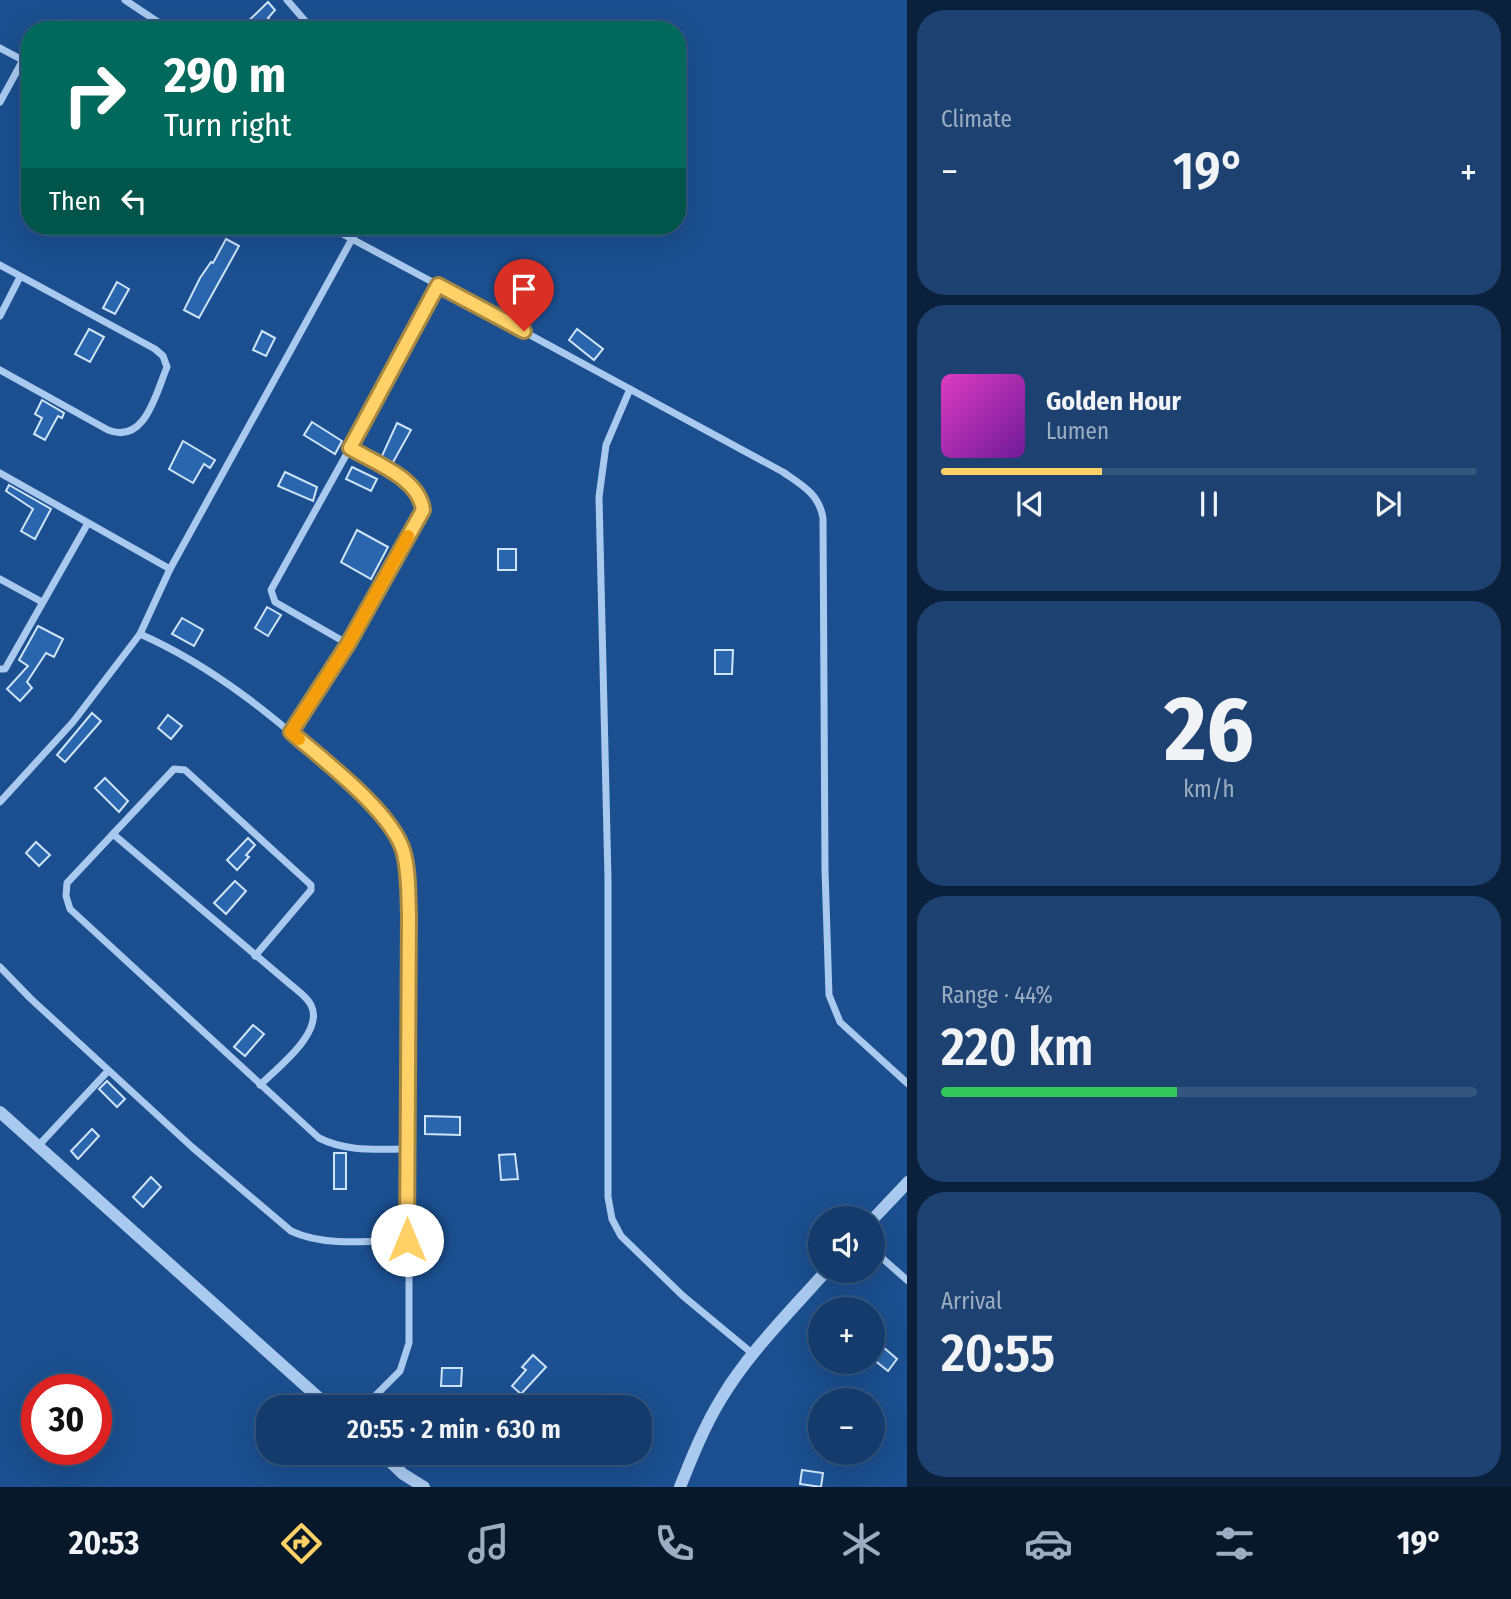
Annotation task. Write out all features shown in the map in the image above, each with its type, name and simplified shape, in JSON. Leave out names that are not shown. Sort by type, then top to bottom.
[{"type":"street","points":[[125,0],[156,21]]},
{"type":"street","points":[[287,0],[305,21]]},
{"type":"street","points":[[0,48],[21,59]]},
{"type":"street","points":[[0,102],[21,70]]},
{"type":"street","points":[[345,235],[783,472],[807,488],[822,508],[825,895],[829,995],[840,1022],[907,1084]]},
{"type":"street","points":[[0,802],[73,722],[140,634],[170,569],[354,235]]},
{"type":"street","points":[[0,265],[155,349],[163,356],[167,367],[140,425],[130,433],[121,434],[108,430],[0,370]]},
{"type":"street","points":[[0,316],[20,276]]},
{"type":"street","points":[[348,644],[275,602],[271,590],[438,285]]},
{"type":"street","points":[[630,390],[606,445],[599,497],[608,879],[608,1198],[612,1219],[621,1237],[675,1289],[753,1354]]},
{"type":"street","points":[[291,732],[348,644],[423,510],[419,495],[411,485],[350,448]]},
{"type":"street","points":[[0,473],[170,569]]},
{"type":"street","points":[[0,669],[5,669],[88,523]]},
{"type":"street","points":[[0,579],[43,602]]},
{"type":"street","points":[[140,634],[189,657],[291,732],[355,789],[391,826],[403,850],[407,864],[409,914],[407,1354],[400,1371],[376,1395]]},
{"type":"street","points":[[255,956],[311,890],[311,885],[185,770],[170,771],[67,883],[66,896],[70,909],[319,1138],[336,1146],[407,1149]]},
{"type":"street","points":[[113,834],[311,1005],[313,1016],[310,1034],[260,1085]]},
{"type":"street","points":[[0,967],[108,1071],[259,1206],[291,1231],[311,1238],[332,1240],[407,1240]]},
{"type":"street","points":[[39,1145],[108,1071]]},
{"type":"street","points":[[0,1112],[316,1395]]},
{"type":"street","points":[[885,1206],[907,1182]]},
{"type":"street","points":[[885,1261],[907,1281]]},
{"type":"street","points":[[680,1487],[697,1444],[722,1398],[753,1354],[816,1283]]},
{"type":"street","points":[[394,1465],[424,1487]]},
{"type":"building","points":[[268,2],[275,10],[268,18],[271,21],[248,21]]},
{"type":"building","points":[[226,239],[239,246],[199,318],[184,310],[200,278],[211,262],[213,263]]},
{"type":"building","points":[[117,282],[129,289],[115,314],[103,308]]},
{"type":"building","points":[[89,329],[104,337],[90,362],[75,354]]},
{"type":"building","points":[[577,329],[603,349],[594,360],[569,340]]},
{"type":"building","points":[[262,331],[275,338],[266,356],[253,350]]},
{"type":"building","points":[[42,400],[64,413],[62,418],[58,416],[45,440],[34,434],[42,418],[35,414]]},
{"type":"building","points":[[312,422],[342,441],[335,454],[304,435]]},
{"type":"building","points":[[397,423],[411,430],[392,464],[381,458]]},
{"type":"building","points":[[183,441],[215,460],[210,468],[204,464],[193,483],[169,469]]},
{"type":"building","points":[[352,467],[377,479],[371,491],[346,479]]},
{"type":"building","points":[[285,472],[317,487],[313,501],[278,486]]},
{"type":"building","points":[[9,485],[51,509],[35,539],[21,531],[33,509],[6,491]]},
{"type":"building","points":[[357,530],[388,547],[371,579],[341,562]]},
{"type":"building","points":[[498,549],[516,549],[516,570],[498,570]]},
{"type":"building","points":[[267,607],[281,615],[268,636],[255,628]]},
{"type":"building","points":[[182,618],[203,630],[194,646],[172,634]]},
{"type":"building","points":[[38,626],[63,639],[54,657],[46,653],[27,682],[32,688],[20,701],[7,689],[28,666],[19,660]]},
{"type":"building","points":[[715,650],[733,650],[732,674],[715,674]]},
{"type":"building","points":[[92,713],[101,721],[65,762],[57,755]]},
{"type":"building","points":[[168,715],[182,726],[171,739],[158,728]]},
{"type":"building","points":[[105,778],[128,801],[119,812],[95,788]]},
{"type":"building","points":[[248,838],[255,845],[246,855],[249,857],[237,870],[227,860]]},
{"type":"building","points":[[36,842],[50,855],[39,866],[26,853]]},
{"type":"building","points":[[235,881],[246,891],[226,914],[214,903]]},
{"type":"building","points":[[253,1025],[264,1034],[245,1056],[234,1047]]},
{"type":"building","points":[[107,1081],[125,1099],[117,1107],[99,1089]]},
{"type":"building","points":[[425,1116],[460,1117],[460,1135],[425,1134]]},
{"type":"building","points":[[92,1129],[99,1136],[78,1159],[71,1151]]},
{"type":"building","points":[[334,1153],[346,1153],[346,1189],[334,1189]]},
{"type":"building","points":[[515,1154],[518,1179],[501,1180],[499,1155]]},
{"type":"building","points":[[151,1177],[161,1187],[143,1207],[133,1197]]},
{"type":"building","points":[[885,1349],[897,1359],[888,1371],[885,1369]]},
{"type":"building","points":[[533,1355],[546,1367],[521,1394],[512,1386],[526,1370],[522,1367]]},
{"type":"building","points":[[442,1368],[462,1368],[461,1386],[441,1386]]},
{"type":"building","points":[[802,1470],[823,1473],[821,1487],[800,1484]]},
{"type":"slow traffic","points":[[299,739],[291,732],[348,644],[408,536]]},
{"type":"route","points":[[407,1240],[407,864],[391,826],[355,789],[291,732],[348,644],[423,510],[419,495],[411,485],[350,448],[438,285],[524,331]]}]
